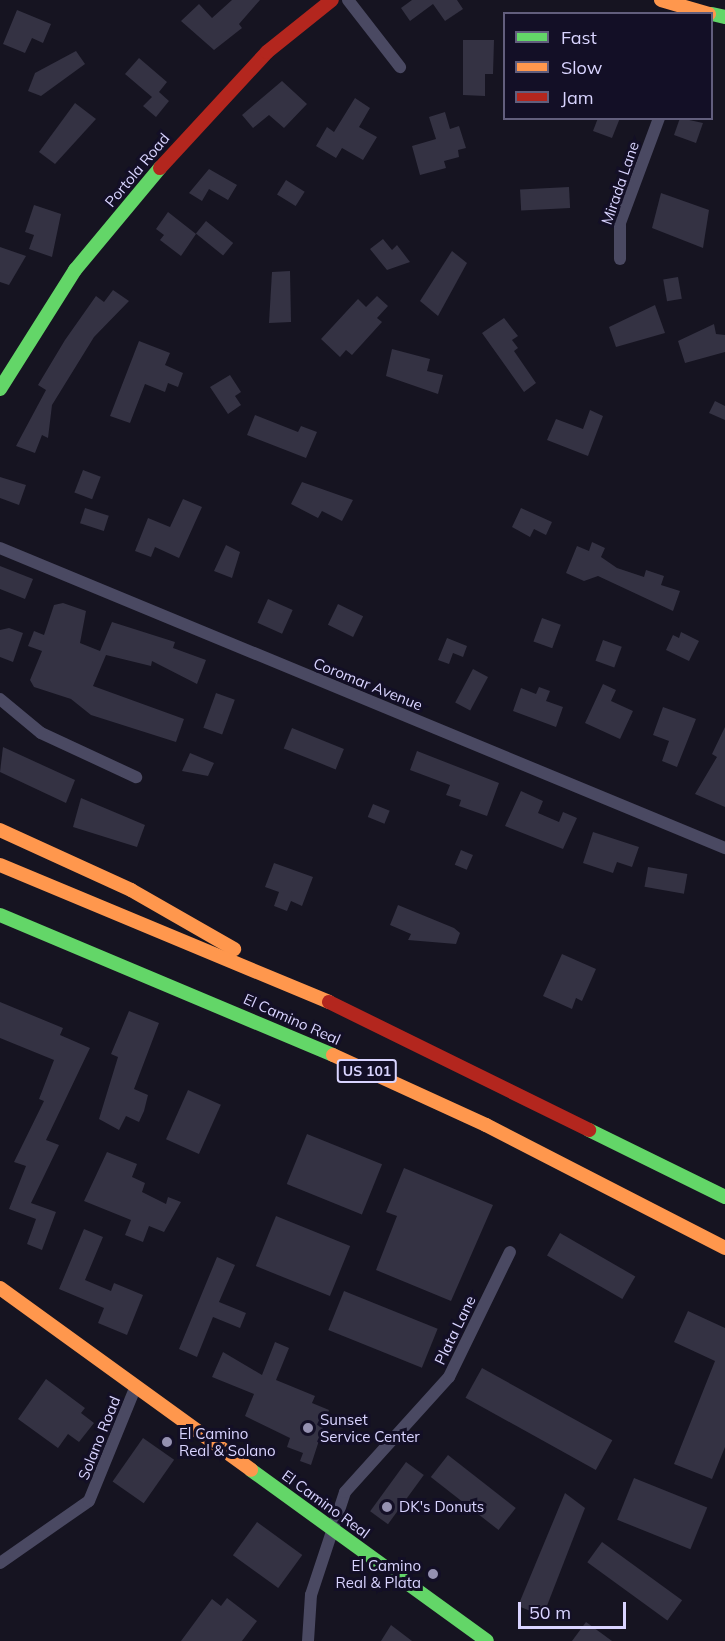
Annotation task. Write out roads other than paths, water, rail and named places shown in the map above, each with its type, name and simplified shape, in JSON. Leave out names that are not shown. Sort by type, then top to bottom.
[{"type":"main road","name":"Portola Road","points":[[0,389],[75,270],[185,138],[267,52],[332,0]]},
{"type":"main road","points":[[661,0],[702,12]]},
{"type":"main road","points":[[0,830],[131,890],[326,1001]]},
{"type":"main road","name":"El Camino Real","points":[[0,865],[326,1001],[725,1197]]},
{"type":"main road","name":"El Camino Real","points":[[0,915],[316,1047],[486,1125],[725,1248]]},
{"type":"main road","name":"El Camino Real","points":[[0,1287],[486,1641]]},
{"type":"street","points":[[348,0],[400,67]]},
{"type":"street","name":"Mirada Lane","points":[[620,259],[620,223],[658,120]]},
{"type":"street","name":"Coromar Avenue","points":[[0,548],[725,848]]},
{"type":"street","points":[[0,699],[40,734],[136,777]]},
{"type":"street","name":"Plata Lane","points":[[308,1641],[310,1595],[332,1528],[356,1477],[411,1425],[449,1377],[510,1252]]},
{"type":"street","name":"Solano Road","points":[[0,1563],[89,1501],[136,1386]]},
{"type":"place","name":"Sunset Service Center","points":[[308,1428]]},
{"type":"place","name":"El Camino Real & Solano","points":[[167,1442]]},
{"type":"place","name":"DK's Donuts","points":[[387,1507]]},
{"type":"place","name":"El Camino Real & Plata","points":[[433,1574]]}]
